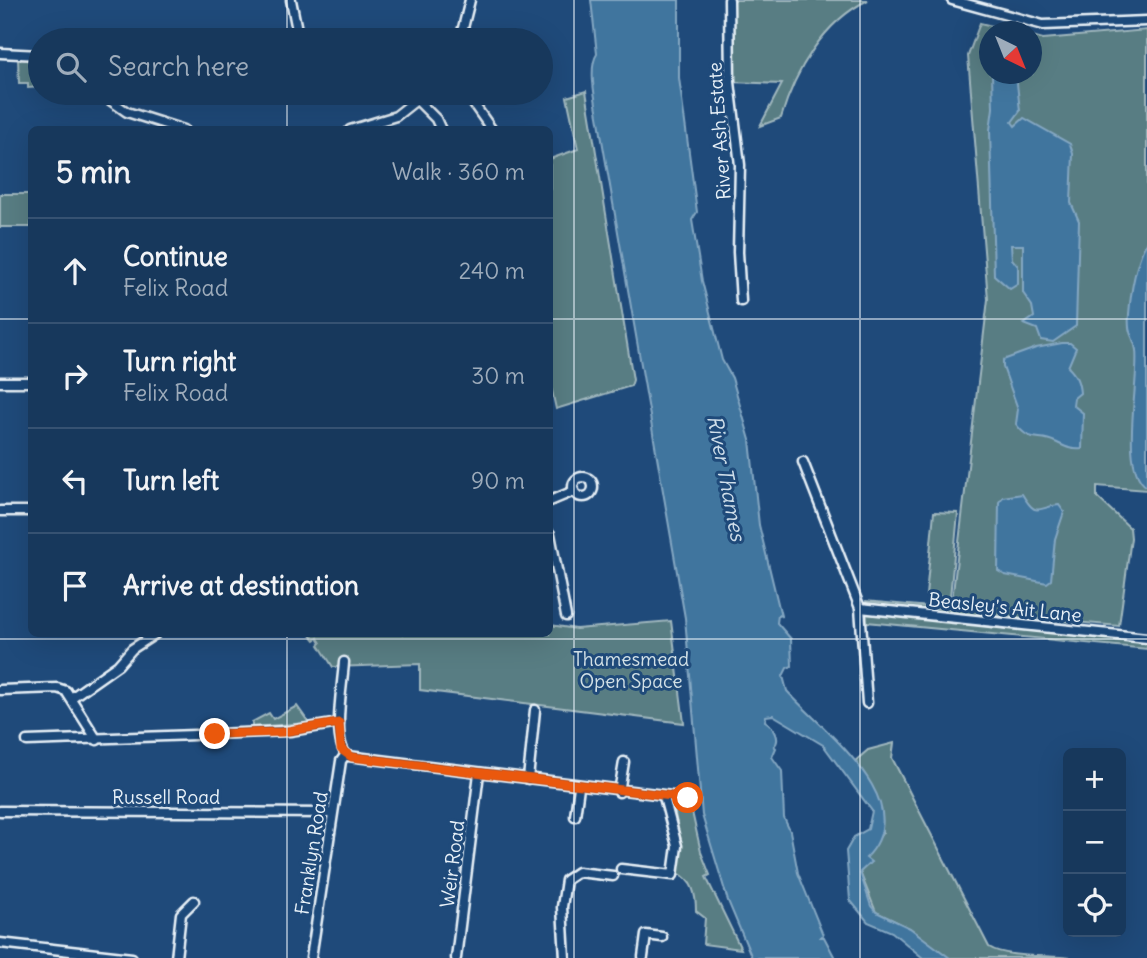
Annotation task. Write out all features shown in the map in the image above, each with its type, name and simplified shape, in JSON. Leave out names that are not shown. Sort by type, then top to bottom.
[{"type":"street","points":[[291,0],[297,28]]},
{"type":"street","points":[[463,28],[470,0]]},
{"type":"street","name":"River Ash Estate","points":[[729,0],[729,55],[740,165],[738,252],[741,301]]},
{"type":"street","points":[[952,0],[1054,27],[1147,21]]},
{"type":"street","points":[[0,53],[28,54]]},
{"type":"street","points":[[117,105],[127,112],[171,126]]},
{"type":"street","points":[[363,126],[396,116],[410,105]]},
{"type":"street","points":[[422,105],[439,126]]},
{"type":"street","points":[[474,105],[489,126]]},
{"type":"street","points":[[0,382],[28,382]]},
{"type":"street","points":[[803,462],[860,608],[867,703]]},
{"type":"street","points":[[553,499],[574,491]]},
{"type":"street","points":[[0,511],[28,511]]},
{"type":"street","points":[[553,549],[566,616]]},
{"type":"street","name":"Beasley's Ait Lane","points":[[860,608],[1147,638]]},
{"type":"street","points":[[71,698],[118,665],[132,649],[150,637]]},
{"type":"street","points":[[344,662],[339,723],[340,743],[345,754],[579,787],[688,798]]},
{"type":"street","points":[[0,690],[57,688],[66,691],[97,740]]},
{"type":"street","points":[[528,779],[535,710]]},
{"type":"street","points":[[215,734],[282,732],[339,723]]},
{"type":"street","points":[[27,741],[195,735]]},
{"type":"street","name":"Franklyn Road","points":[[311,958],[332,813],[341,761],[345,754]]},
{"type":"street","points":[[620,792],[624,762]]},
{"type":"street","name":"Weir Road","points":[[456,958],[479,774]]},
{"type":"street","points":[[575,816],[579,787]]},
{"type":"street","points":[[621,869],[673,875],[677,846],[664,797]]},
{"type":"street","name":"Russell Road","points":[[0,811],[332,813]]},
{"type":"street","points":[[565,958],[562,907],[566,880],[578,872],[613,876]]},
{"type":"street","points":[[176,958],[181,914],[194,901]]},
{"type":"street","points":[[640,957],[646,935],[662,937]]},
{"type":"street","points":[[0,943],[132,958]]},
{"type":"green space","points":[[729,0],[868,0],[852,9],[824,35],[794,83],[781,118],[760,126],[782,84],[730,82]]},
{"type":"green space","points":[[979,26],[979,84],[1042,84],[1042,39],[1147,30],[1147,490],[1097,486],[1097,497],[1130,528],[1131,538],[1119,626],[976,613],[1147,637],[1147,649],[867,622],[866,601],[951,609],[988,299],[968,56]]},
{"type":"green space","points":[[18,59],[28,60],[28,83],[19,83]]},
{"type":"green space","points":[[586,91],[633,380],[631,386],[556,409],[553,396],[553,158],[578,149],[567,97]]},
{"type":"green space","points":[[0,194],[28,194],[28,227],[0,227]]},
{"type":"green space","points":[[934,512],[958,513],[950,597],[926,595]]},
{"type":"green space","name":"Thamesmead Open Space","points":[[671,621],[684,723],[420,690],[420,664],[333,667],[319,645],[321,643],[318,638],[315,640],[312,637],[553,637],[553,625],[576,629]]},
{"type":"green space","points":[[297,706],[309,723],[252,727],[252,722],[269,713],[273,719]]},
{"type":"green space","points":[[894,743],[892,758],[989,947],[1016,955],[1071,958],[948,958],[910,928],[876,912],[860,872],[870,862],[865,859],[883,832],[854,762],[868,750]]},
{"type":"green space","points":[[673,803],[690,803],[701,852],[710,875],[706,877],[741,949],[703,944],[705,918],[696,911],[690,884],[678,873],[681,845]]},
{"type":"water","name":"River Thames","points":[[591,0],[679,0],[679,78],[697,212],[692,220],[702,281],[722,360],[732,378],[750,440],[759,525],[781,616],[778,615],[777,623],[791,639],[792,666],[787,668],[783,676],[787,691],[843,747],[861,768],[875,791],[882,814],[880,836],[866,858],[871,862],[860,872],[871,906],[876,912],[910,928],[950,958],[923,958],[892,932],[868,922],[850,900],[846,851],[854,837],[868,829],[872,811],[823,745],[773,715],[766,716],[765,721],[777,736],[772,757],[782,771],[784,818],[790,831],[798,873],[823,935],[821,937],[824,937],[835,958],[752,958],[728,901],[702,815],[685,618],[594,92],[593,70],[597,54]]},
{"type":"water","points":[[992,84],[1017,84],[1020,111],[1012,122],[1015,126],[1024,118],[1070,144],[1073,154],[1071,203],[1079,221],[1076,326],[1053,342],[1041,340],[1037,329],[1024,324],[1034,317],[1032,306],[1023,293],[1023,245],[1011,245],[1012,259],[1018,266],[1018,284],[1010,289],[994,275],[990,130]]},
{"type":"water","points":[[1147,241],[1147,487],[1138,477],[1132,444],[1136,350],[1129,322],[1134,277]]},
{"type":"water","points":[[1070,343],[1076,348],[1068,367],[1077,379],[1080,389],[1073,405],[1083,413],[1082,449],[1071,449],[1030,436],[1021,430],[1016,424],[1018,409],[1003,367],[1003,360],[1036,348]]},
{"type":"water","points":[[1022,494],[1034,509],[1059,505],[1064,512],[1055,539],[1051,580],[1047,583],[1005,575],[998,571],[999,502],[1003,497]]},
{"type":"route","points":[[215,734],[282,732],[339,723],[341,749],[352,757],[688,798]]}]
